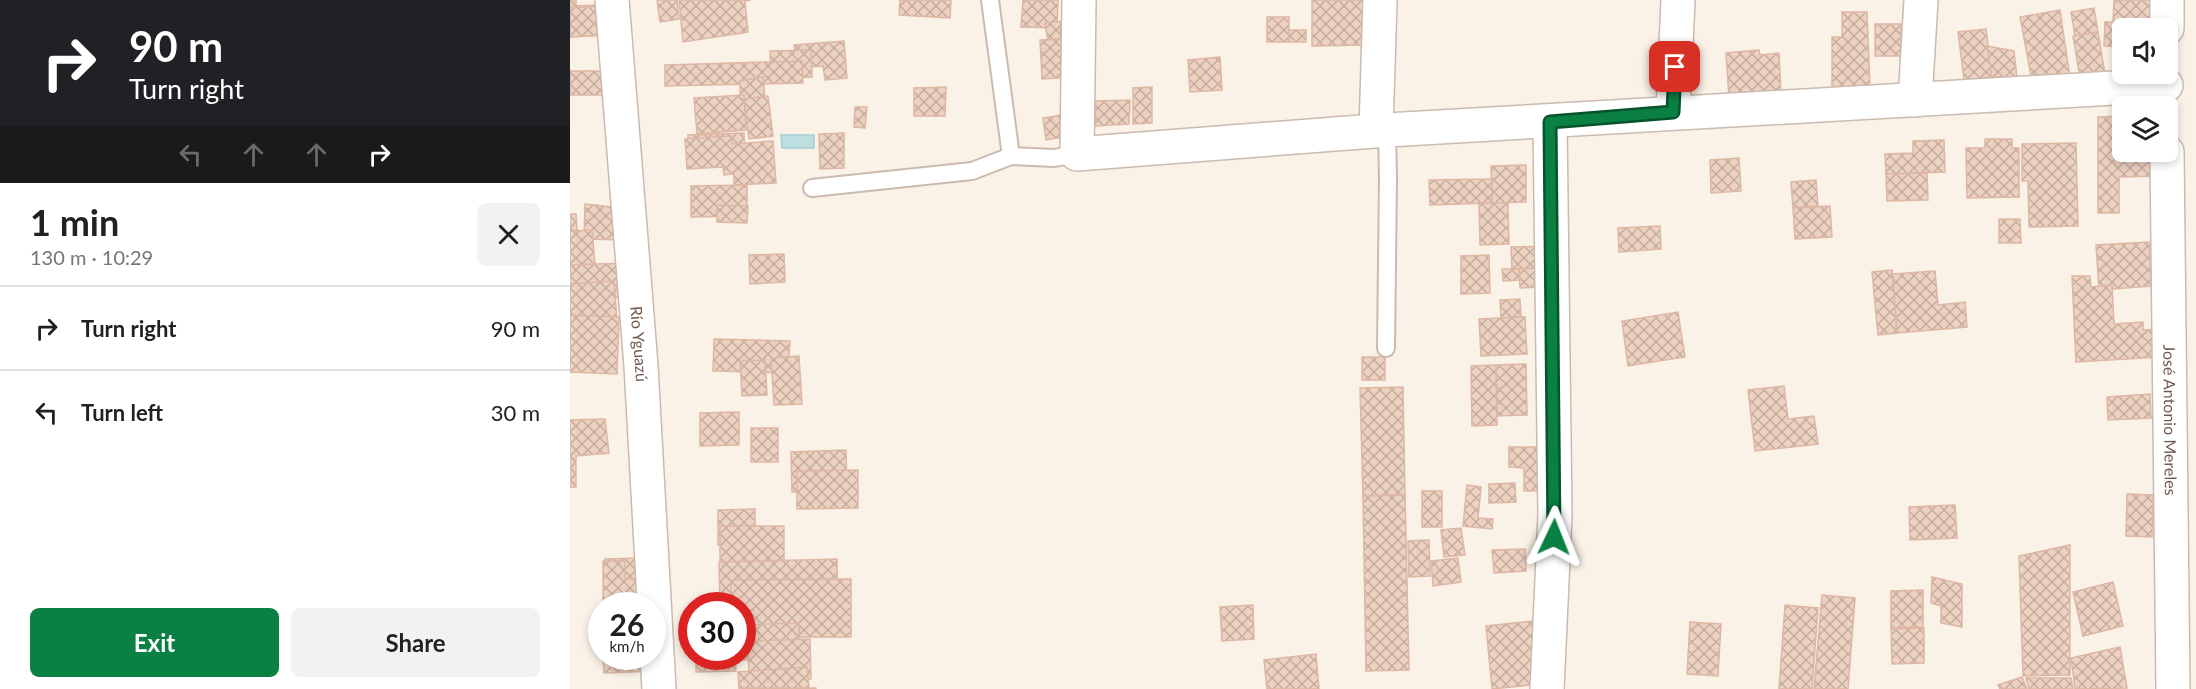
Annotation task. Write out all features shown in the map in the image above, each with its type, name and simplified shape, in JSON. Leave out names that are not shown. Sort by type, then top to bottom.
[{"type":"street","name":"Río Yguazú","points":[[612,0],[641,366],[659,689]]},
{"type":"street","points":[[1079,0],[1077,154],[1381,130],[1550,122],[1673,112],[2167,88]]},
{"type":"street","points":[[1380,0],[1381,130]]},
{"type":"street","points":[[1673,112],[1678,0]]},
{"type":"street","points":[[1915,100],[1922,0]]},
{"type":"street","points":[[2167,0],[2167,18]]},
{"type":"street","points":[[1547,689],[1556,515],[1550,122]]},
{"type":"street","name":"José Antonio Mereles","points":[[2167,162],[2173,689]]},
{"type":"lane","points":[[990,0],[1011,156]]},
{"type":"lane","points":[[1381,130],[1389,178],[1386,348]]},
{"type":"lane","points":[[812,188],[972,171],[1011,156],[1054,158],[1077,154]]},
{"type":"water","points":[[781,135],[814,135],[814,148],[782,148]]},
{"type":"building","points":[[570,0],[576,0],[576,20],[570,21]]},
{"type":"building","points":[[657,0],[677,0],[679,19],[660,22]]},
{"type":"building","points":[[679,0],[751,0],[745,1],[748,32],[683,42]]},
{"type":"building","points":[[900,0],[951,0],[950,18],[899,15]]},
{"type":"building","points":[[1023,0],[1058,0],[1057,28],[1021,27]]},
{"type":"building","points":[[1312,0],[1370,0],[1368,45],[1312,46]]},
{"type":"building","points":[[2114,0],[2161,0],[2160,18],[2113,18]]},
{"type":"building","points":[[600,5],[601,35],[570,37],[570,6]]},
{"type":"building","points":[[605,6],[606,35],[570,37],[570,8]]},
{"type":"building","points":[[2094,8],[2098,32],[2075,36],[2071,12]]},
{"type":"building","points":[[2060,10],[2070,77],[2031,76],[2020,17]]},
{"type":"building","points":[[1842,12],[1867,12],[1870,89],[1832,89],[1832,37],[1842,37]]},
{"type":"building","points":[[1267,17],[1289,17],[1289,42],[1267,42]]},
{"type":"building","points":[[1074,20],[1077,59],[1051,63],[1045,23]]},
{"type":"building","points":[[2105,22],[2112,22],[2112,46],[2104,46]]},
{"type":"building","points":[[1875,24],[1901,24],[1901,56],[1875,56]]},
{"type":"building","points":[[1060,28],[1074,28],[1074,77],[1042,79],[1040,40],[1061,39]]},
{"type":"building","points":[[1986,29],[1992,77],[1964,80],[1958,32]]},
{"type":"building","points":[[1289,30],[1306,30],[1306,42],[1289,42]]},
{"type":"building","points":[[2098,32],[2105,74],[2080,78],[2073,36]]},
{"type":"building","points":[[844,41],[847,78],[825,80],[823,66],[797,68],[794,45]]},
{"type":"building","points":[[1987,46],[2014,51],[2017,78],[1992,77]]},
{"type":"building","points":[[811,50],[812,77],[771,79],[770,51]]},
{"type":"building","points":[[1759,50],[1760,55],[1779,53],[1781,94],[1729,98],[1726,53]]},
{"type":"building","points":[[1220,57],[1222,90],[1190,92],[1188,60]]},
{"type":"building","points":[[802,61],[803,83],[665,86],[665,65]]},
{"type":"building","points":[[570,71],[609,71],[609,95],[570,95]]},
{"type":"building","points":[[763,77],[767,122],[740,124],[740,81]]},
{"type":"building","points":[[946,87],[945,116],[914,116],[914,88]]},
{"type":"building","points":[[1152,87],[1152,123],[1133,124],[1133,88]]},
{"type":"building","points":[[744,95],[746,130],[697,134],[694,98]]},
{"type":"building","points":[[768,96],[773,136],[749,139],[744,99]]},
{"type":"building","points":[[1130,100],[1129,124],[1095,126],[1096,101]]},
{"type":"building","points":[[855,107],[867,107],[865,128],[854,127]]},
{"type":"building","points":[[1066,114],[1069,136],[1046,140],[1043,118]]},
{"type":"building","points":[[2112,116],[2112,162],[2162,162],[2162,176],[2119,177],[2119,213],[2098,213],[2098,117]]},
{"type":"building","points":[[744,133],[745,164],[690,167],[688,135]]},
{"type":"building","points":[[844,133],[844,168],[820,169],[819,134]]},
{"type":"building","points":[[731,136],[732,144],[773,141],[776,183],[734,185],[734,174],[724,175],[723,167],[687,169],[685,139]]},
{"type":"building","points":[[1985,139],[2012,139],[2012,148],[2019,148],[2019,197],[1967,198],[1966,148],[1985,148]]},
{"type":"building","points":[[1944,140],[1945,172],[1886,174],[1885,154],[1913,153],[1913,141]]},
{"type":"building","points":[[2076,143],[2078,226],[2029,227],[2028,181],[2022,181],[2022,144]]},
{"type":"building","points":[[1739,158],[1741,191],[1711,193],[1710,160]]},
{"type":"building","points":[[1526,165],[1526,202],[1492,203],[1491,166]]},
{"type":"building","points":[[1927,173],[1928,200],[1887,201],[1886,174]]},
{"type":"building","points":[[1492,179],[1492,203],[1430,205],[1429,180]]},
{"type":"building","points":[[1816,180],[1818,206],[1793,208],[1791,182]]},
{"type":"building","points":[[747,185],[747,216],[691,217],[691,186]]},
{"type":"building","points":[[1479,203],[1508,203],[1509,244],[1480,245]]},
{"type":"building","points":[[585,204],[620,208],[623,240],[584,239]]},
{"type":"building","points":[[717,205],[748,206],[747,223],[717,222]]},
{"type":"building","points":[[1830,206],[1832,237],[1795,239],[1793,208]]},
{"type":"building","points":[[570,214],[576,214],[578,243],[570,244]]},
{"type":"building","points":[[1999,219],[2020,219],[2021,243],[1999,243]]},
{"type":"building","points":[[1660,226],[1661,249],[1619,252],[1618,228]]},
{"type":"building","points":[[592,230],[595,264],[570,266],[570,231]]},
{"type":"building","points":[[2149,242],[2152,286],[2099,290],[2096,245]]},
{"type":"building","points":[[1546,246],[1543,268],[1512,269],[1511,247]]},
{"type":"building","points":[[784,254],[785,282],[750,284],[749,255]]},
{"type":"building","points":[[1489,255],[1490,293],[1461,294],[1461,256]]},
{"type":"building","points":[[625,263],[626,297],[570,300],[570,265]]},
{"type":"building","points":[[1543,268],[1544,287],[1520,288],[1519,269]]},
{"type":"building","points":[[1502,269],[1519,269],[1520,280],[1503,281]]},
{"type":"building","points":[[1892,270],[1897,333],[1878,335],[1872,272]]},
{"type":"building","points":[[1935,271],[1938,305],[1965,302],[1967,327],[1897,333],[1893,274]]},
{"type":"building","points":[[2072,276],[2090,276],[2091,287],[2112,285],[2114,324],[2143,322],[2143,330],[2159,329],[2160,357],[2076,362]]},
{"type":"building","points":[[614,281],[617,320],[570,324],[570,284]]},
{"type":"building","points":[[1520,299],[1521,317],[1501,318],[1500,300]]},
{"type":"building","points":[[1678,312],[1685,357],[1628,366],[1622,321]]},
{"type":"building","points":[[570,315],[619,317],[617,374],[570,372]]},
{"type":"building","points":[[1525,317],[1527,354],[1481,356],[1479,319]]},
{"type":"building","points":[[714,339],[790,341],[788,373],[713,371]]},
{"type":"building","points":[[799,356],[802,404],[774,405],[771,358]]},
{"type":"building","points":[[1362,357],[1385,357],[1385,380],[1362,380]]},
{"type":"building","points":[[765,360],[767,395],[742,396],[740,361]]},
{"type":"building","points":[[1526,364],[1527,415],[1497,416],[1496,365]]},
{"type":"building","points":[[1496,365],[1497,425],[1472,426],[1471,366]]},
{"type":"building","points":[[1784,386],[1788,419],[1814,416],[1818,444],[1755,451],[1748,390]]},
{"type":"building","points":[[1403,387],[1405,495],[1363,496],[1360,388]]},
{"type":"building","points":[[2150,394],[2151,418],[2108,420],[2107,397]]},
{"type":"building","points":[[739,412],[739,445],[700,446],[700,413]]},
{"type":"building","points":[[605,419],[609,453],[576,456],[576,487],[570,487],[570,420]]},
{"type":"building","points":[[751,428],[778,428],[778,462],[751,462]]},
{"type":"building","points":[[1509,447],[1541,447],[1541,491],[1524,491],[1524,468],[1509,467]]},
{"type":"building","points":[[846,450],[847,491],[792,492],[791,452]]},
{"type":"building","points":[[858,470],[858,508],[797,509],[797,471]]},
{"type":"building","points":[[1515,483],[1516,502],[1489,503],[1489,484]]},
{"type":"building","points":[[1467,485],[1481,487],[1478,518],[1493,519],[1492,529],[1463,526]]},
{"type":"building","points":[[1422,491],[1442,491],[1442,527],[1422,527]]},
{"type":"building","points":[[2127,494],[2153,495],[2152,537],[2126,536]]},
{"type":"building","points":[[1405,495],[1409,670],[1366,671],[1363,496]]},
{"type":"building","points":[[1955,505],[1957,538],[1910,540],[1909,507]]},
{"type":"building","points":[[755,509],[755,545],[718,545],[718,510]]},
{"type":"building","points":[[720,526],[784,526],[784,569],[720,568]]},
{"type":"building","points":[[1461,528],[1465,555],[1444,557],[1441,530]]},
{"type":"building","points":[[1429,540],[1430,576],[1409,577],[1408,541]]},
{"type":"building","points":[[2070,545],[2070,675],[2023,676],[2019,556]]},
{"type":"building","points":[[1525,549],[1526,571],[1494,573],[1492,550]]},
{"type":"building","points":[[639,558],[640,592],[606,592],[605,559]]},
{"type":"building","points":[[1458,558],[1461,582],[1433,586],[1431,561]]},
{"type":"building","points":[[837,559],[838,613],[756,615],[756,592],[720,592],[719,562]]},
{"type":"building","points":[[603,561],[625,561],[625,579],[646,579],[646,592],[603,592]]},
{"type":"building","points":[[1932,577],[1962,584],[1962,627],[1941,623],[1941,606],[1931,603]]},
{"type":"building","points":[[851,579],[851,637],[756,637],[756,592],[731,592],[731,580]]},
{"type":"building","points":[[2113,582],[2123,626],[2083,636],[2073,592]]},
{"type":"building","points":[[1923,590],[1923,627],[1891,628],[1891,591]]},
{"type":"building","points":[[1822,595],[1855,598],[1848,689],[1814,689]]},
{"type":"building","points":[[1253,605],[1254,639],[1222,641],[1220,607]]},
{"type":"building","points":[[1785,605],[1818,608],[1812,689],[1779,689]]},
{"type":"building","points":[[1533,621],[1539,684],[1492,689],[1486,626]]},
{"type":"building","points":[[1690,622],[1721,624],[1718,676],[1687,674]]},
{"type":"building","points":[[799,623],[800,658],[756,659],[756,625]]},
{"type":"building","points":[[1924,628],[1924,663],[1892,664],[1891,629]]},
{"type":"building","points":[[810,639],[811,679],[749,681],[749,670],[756,670],[756,641]]},
{"type":"building","points":[[2120,647],[2127,688],[2075,689],[2071,658]]},
{"type":"building","points":[[1316,654],[1319,689],[1267,689],[1264,660]]},
{"type":"building","points":[[807,667],[809,689],[739,689],[738,672]]},
{"type":"building","points":[[604,670],[652,671],[604,673]]},
{"type":"building","points":[[696,670],[736,671],[696,672]]},
{"type":"building","points":[[2022,677],[2027,689],[2000,689],[1998,685]]},
{"type":"building","points":[[2026,678],[2071,678],[2073,689],[2029,689]]},
{"type":"building","points":[[816,688],[816,689],[744,689]]},
{"type":"route","points":[[1554,537],[1556,515],[1550,122],[1673,112],[1675,67]]}]
